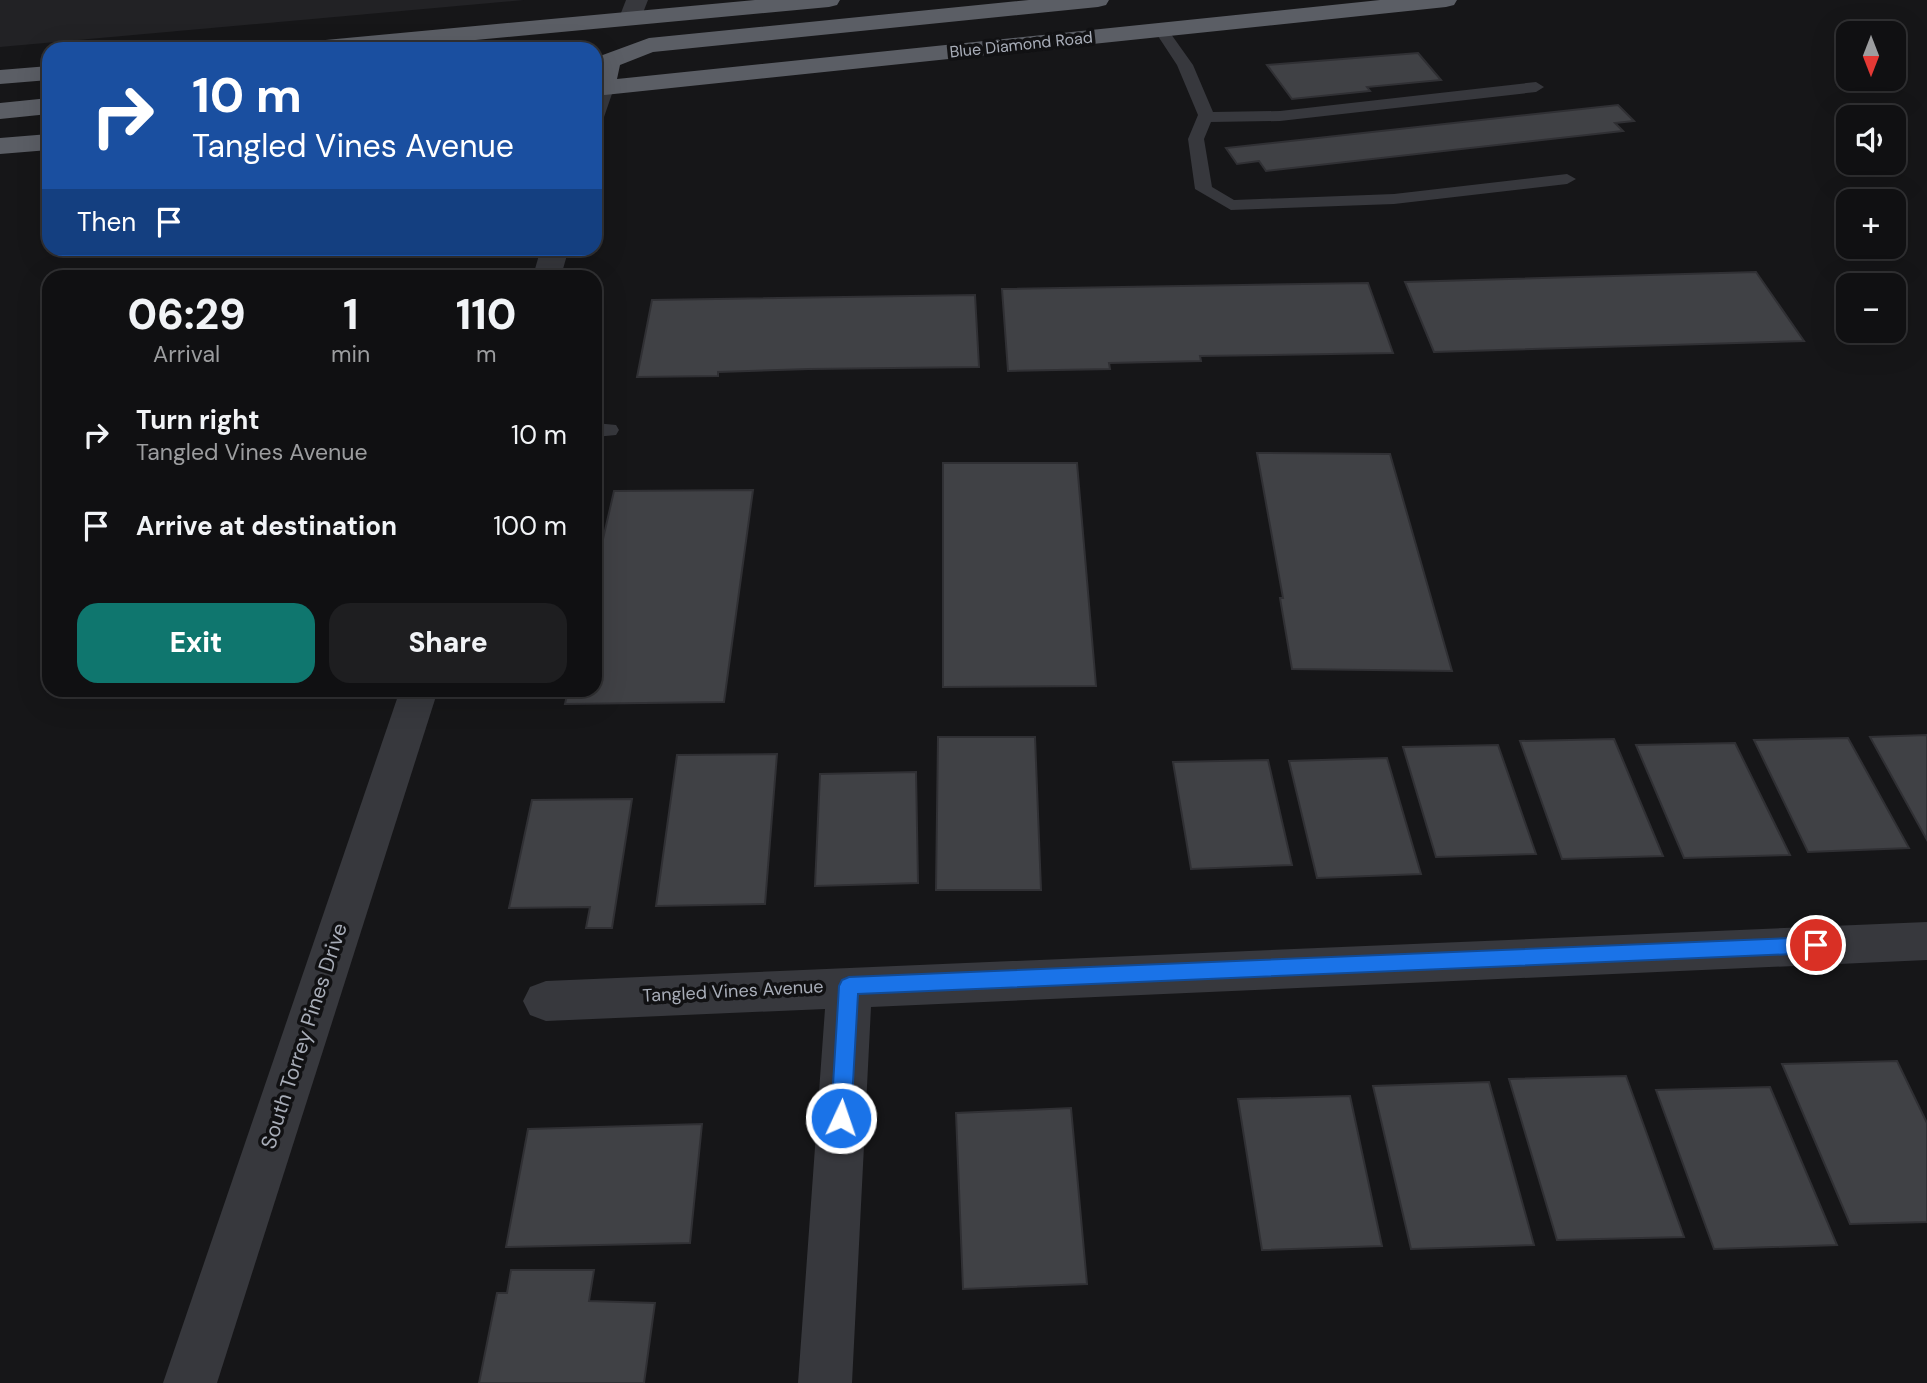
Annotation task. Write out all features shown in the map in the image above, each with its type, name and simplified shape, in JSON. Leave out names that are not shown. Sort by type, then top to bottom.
[{"type":"highway","points":[[362,42],[634,9],[830,0]]},
{"type":"highway","points":[[602,81],[609,61],[649,45],[1098,0]]},
{"type":"highway","name":"Blue Diamond Road","points":[[602,95],[1161,30],[1447,0]]},
{"type":"highway","points":[[577,42],[601,35],[634,9]]},
{"type":"highway","points":[[0,77],[42,74]]},
{"type":"highway","points":[[0,111],[42,107]]},
{"type":"highway","points":[[0,146],[42,143]]},
{"type":"street","name":"South Torrey Pines Drive","points":[[190,1383],[417,697]]},
{"type":"street","name":"Tangled Vines Avenue","points":[[546,1001],[1927,941]]},
{"type":"street","points":[[825,1383],[849,986]]},
{"type":"lane","points":[[1161,30],[1185,65],[1205,117],[1196,139],[1204,189],[1231,205],[1394,199],[1567,179]]},
{"type":"lane","points":[[1205,117],[1280,116],[1536,87]]},
{"type":"shaded area","points":[[0,0],[524,0],[42,42],[0,47]]},
{"type":"building","points":[[1418,53],[1441,80],[1367,87],[1370,91],[1292,99],[1267,65]]},
{"type":"building","points":[[1618,105],[1634,121],[1615,123],[1623,131],[1266,171],[1259,161],[1237,164],[1226,148]]},
{"type":"building","points":[[1756,272],[1804,341],[1434,352],[1405,282]]},
{"type":"building","points":[[1368,283],[1393,353],[1200,356],[1201,361],[1109,363],[1110,369],[1008,371],[1002,289]]},
{"type":"building","points":[[975,295],[979,367],[809,369],[718,372],[718,376],[637,377],[652,300]]},
{"type":"building","points":[[1257,453],[1390,454],[1452,671],[1292,669],[1280,598],[1283,598]]},
{"type":"building","points":[[943,463],[1077,463],[1096,686],[943,687]]},
{"type":"building","points":[[753,490],[724,702],[565,704],[566,697],[602,697],[602,543],[614,491]]},
{"type":"building","points":[[1927,735],[1927,840],[1870,737]]},
{"type":"building","points":[[938,737],[1035,737],[1041,890],[936,890]]},
{"type":"building","points":[[1848,738],[1909,848],[1808,852],[1754,740]]},
{"type":"building","points":[[1614,739],[1663,856],[1562,859],[1520,741]]},
{"type":"building","points":[[1735,743],[1790,855],[1684,858],[1636,745]]},
{"type":"building","points":[[1498,745],[1536,854],[1436,857],[1403,747]]},
{"type":"building","points":[[777,754],[765,904],[656,906],[677,755]]},
{"type":"building","points":[[1387,758],[1421,874],[1317,878],[1289,761]]},
{"type":"building","points":[[1268,760],[1292,865],[1191,869],[1173,762]]},
{"type":"building","points":[[916,772],[918,883],[815,886],[820,774]]},
{"type":"building","points":[[632,799],[612,928],[586,928],[590,907],[509,908],[532,800]]},
{"type":"building","points":[[1897,1061],[1927,1123],[1927,1222],[1850,1224],[1782,1064]]},
{"type":"building","points":[[1626,1076],[1684,1237],[1557,1240],[1509,1079]]},
{"type":"building","points":[[1489,1082],[1534,1245],[1411,1249],[1373,1086]]},
{"type":"building","points":[[1770,1087],[1837,1245],[1714,1249],[1656,1090]]},
{"type":"building","points":[[1350,1096],[1382,1246],[1262,1250],[1238,1099]]},
{"type":"building","points":[[1071,1108],[1087,1284],[963,1289],[956,1113]]},
{"type":"building","points":[[702,1124],[690,1243],[506,1247],[528,1129]]},
{"type":"building","points":[[511,1270],[594,1270],[589,1301],[655,1303],[644,1383],[479,1383],[497,1293],[507,1293]]},
{"type":"route","points":[[841,1118],[849,986],[1816,945]]}]
